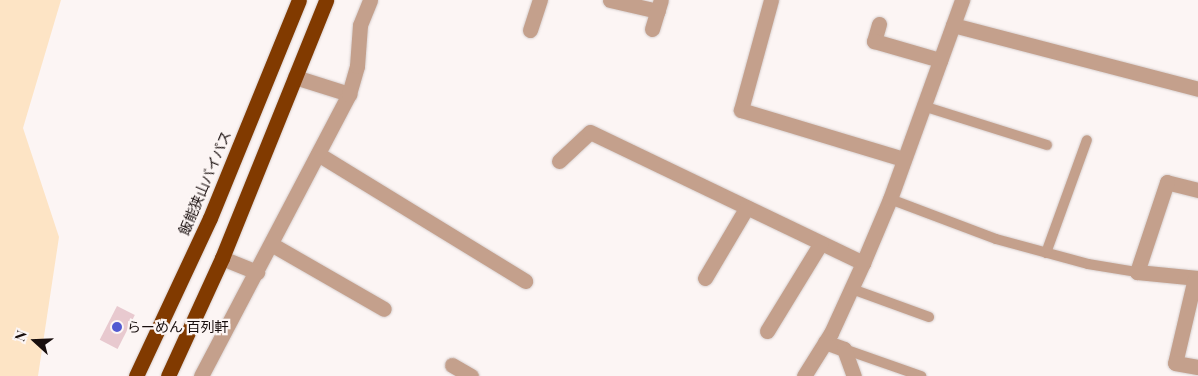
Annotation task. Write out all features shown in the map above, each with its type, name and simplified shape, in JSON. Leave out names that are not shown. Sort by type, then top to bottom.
[{"type":"highway","name":"飯能狭山バイパス","points":[[136,376],[210,218],[299,0]]},
{"type":"highway","points":[[168,376],[222,258],[326,0]]},
{"type":"street","points":[[202,376],[349,94],[357,66],[360,25],[370,0]]},
{"type":"street","points":[[530,30],[540,0]]},
{"type":"street","points":[[610,0],[659,6],[652,29]]},
{"type":"street","points":[[771,0],[741,110],[903,159]]},
{"type":"street","points":[[804,376],[825,342],[864,263],[890,199],[922,106],[962,0]]},
{"type":"street","points":[[879,24],[874,41],[940,60]]},
{"type":"street","points":[[953,26],[1198,89]]},
{"type":"street","points":[[296,77],[349,94]]},
{"type":"street","points":[[559,161],[590,132],[864,263]]},
{"type":"street","points":[[318,154],[525,280]]},
{"type":"street","points":[[1198,190],[1167,182],[1137,272],[1197,278],[1175,363],[1198,367]]},
{"type":"street","points":[[705,278],[747,208]]},
{"type":"street","points":[[768,331],[821,243]]},
{"type":"street","points":[[271,244],[384,309]]},
{"type":"street","points":[[222,258],[257,272]]},
{"type":"street","points":[[825,342],[844,349],[854,376]]},
{"type":"street","points":[[452,365],[470,376]]},
{"type":"lane","points":[[922,106],[1047,145]]},
{"type":"lane","points":[[1046,253],[1087,140]]},
{"type":"lane","points":[[890,199],[996,239],[1088,264],[1137,272]]},
{"type":"lane","points":[[852,289],[929,317]]},
{"type":"lane","points":[[844,349],[921,376]]},
{"type":"shaded area","points":[[0,0],[61,0],[23,128],[59,237],[38,376],[0,376]]},
{"type":"building","name":"らーめん 百列軒","points":[[117,306],[135,315],[118,349],[100,340]]},
{"type":"place","name":"らーめん 百列軒","points":[[117,327]]}]
